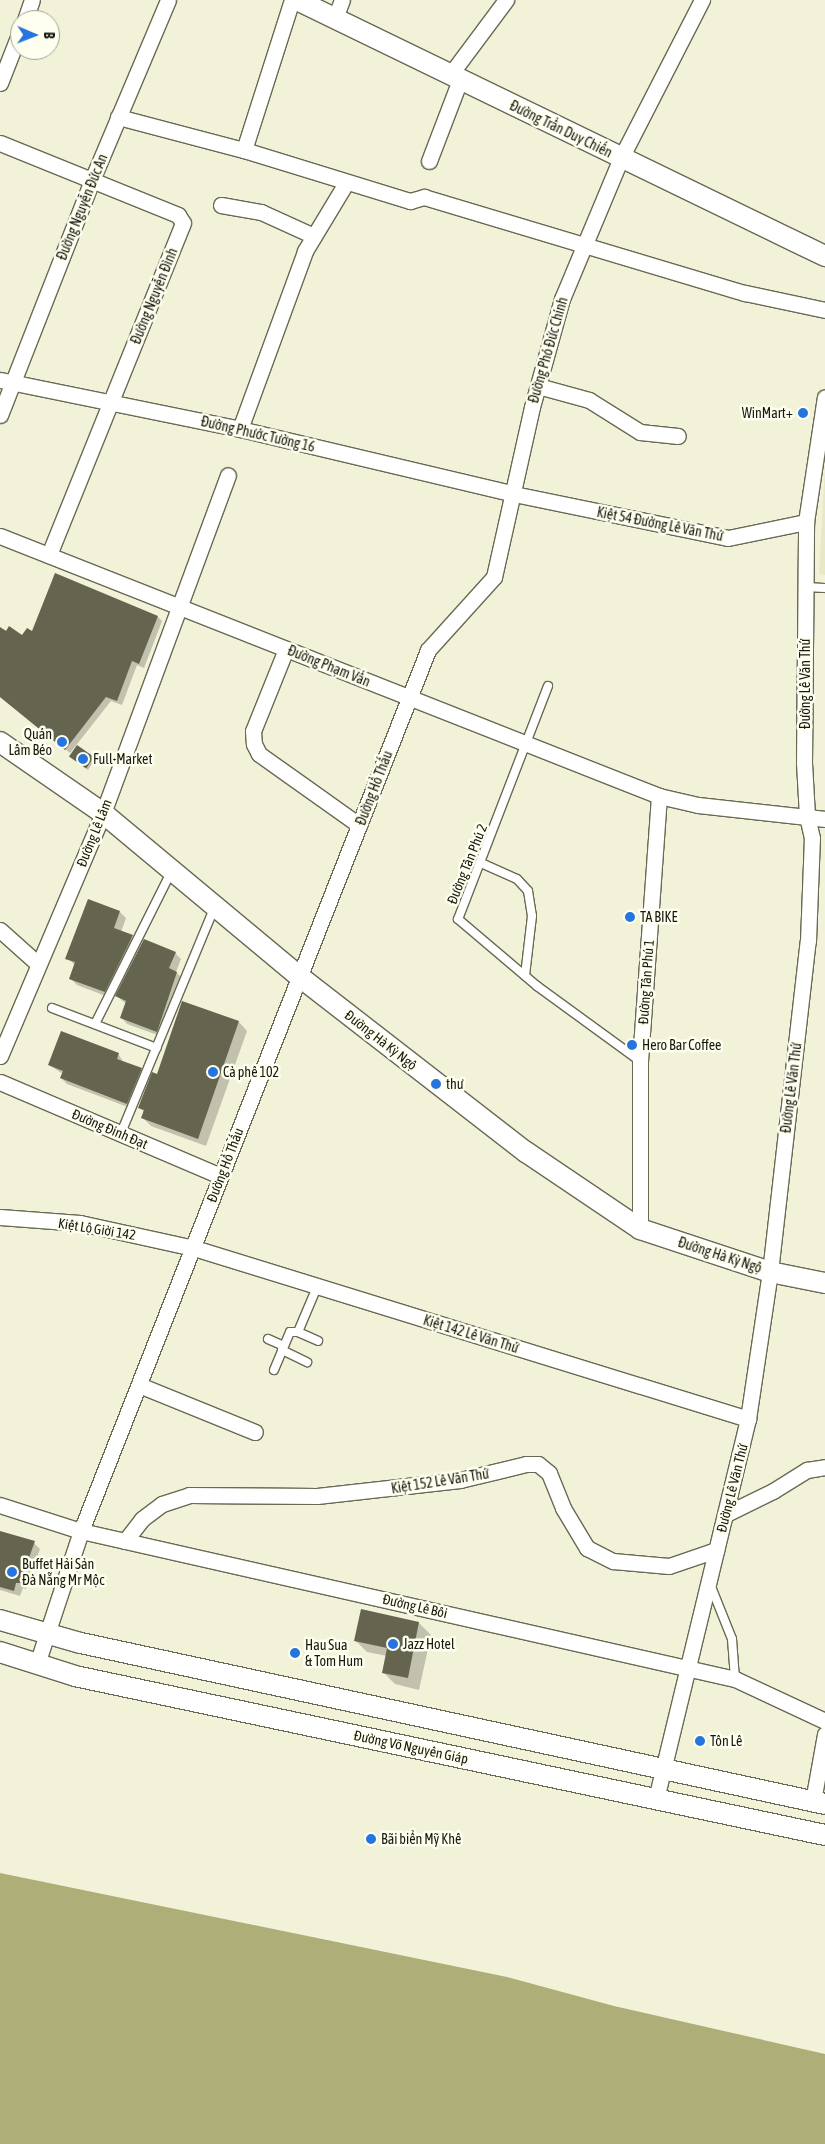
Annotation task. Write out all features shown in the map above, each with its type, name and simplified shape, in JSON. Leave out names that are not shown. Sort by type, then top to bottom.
[{"type":"main road","name":"Đường Trần Duy Chiến","points":[[297,0],[338,9],[455,78],[825,256]]},
{"type":"main road","name":"Đường Hà Kỳ Ngộ","points":[[0,742],[104,813],[300,977],[526,1152],[640,1229],[770,1272],[825,1283]]},
{"type":"main road","points":[[0,1620],[81,1643],[819,1802]]},
{"type":"main road","name":"Đường Võ Nguyên Giáp","points":[[0,1652],[75,1676],[825,1835]]},
{"type":"street","name":"Đường Nguyễn Đức An","points":[[0,415],[6,382],[168,0]]},
{"type":"street","points":[[244,150],[292,0]]},
{"type":"street","points":[[429,161],[455,78],[506,0]]},
{"type":"street","name":"Đường Phó Đức Chính","points":[[409,698],[428,650],[494,577],[498,548],[514,494],[538,386],[562,299],[621,158],[702,0]]},
{"type":"street","points":[[0,83],[10,58]]},
{"type":"street","points":[[118,117],[244,150],[346,183],[410,201],[424,197],[745,293],[825,310]]},
{"type":"street","name":"Đường Nguyễn Đình","points":[[0,143],[178,215],[183,223],[49,555]]},
{"type":"street","points":[[240,429],[260,366],[305,251],[346,183]]},
{"type":"street","points":[[221,205],[261,212],[314,236]]},
{"type":"street","name":"Đường Phước Tường 16","points":[[6,382],[240,429],[514,494]]},
{"type":"street","points":[[538,386],[589,400],[640,432],[678,436]]},
{"type":"street","name":"Đường Lê Văn Thứ","points":[[656,1799],[748,1420],[770,1272],[808,941],[812,838],[806,816],[806,522],[825,396]]},
{"type":"street","name":"Đường Lê Lâm","points":[[0,1056],[104,813],[228,475]]},
{"type":"street","name":"Kiệt 54 Đường Lê Văn Thứ","points":[[514,494],[728,538],[806,522]]},
{"type":"street","name":"Đường Phạm Vấn","points":[[0,536],[528,746],[659,796],[698,805],[825,819]]},
{"type":"street","points":[[286,649],[254,731],[254,744],[259,754],[359,825]]},
{"type":"street","name":"Đường Hồ Thấu","points":[[37,1664],[81,1531],[409,698]]},
{"type":"street","name":"Đường Tân Phú 1","points":[[640,1229],[640,1061],[659,796]]},
{"type":"street","points":[[0,930],[38,964]]},
{"type":"street","name":"Đường Đinh Đạt","points":[[0,1082],[220,1176]]},
{"type":"street","name":"Kiệt Lộ Giời 142","points":[[0,1218],[89,1225],[194,1248]]},
{"type":"street","name":"Kiệt 142 Lê Văn Thứ","points":[[194,1248],[748,1420]]},
{"type":"street","points":[[139,1385],[255,1432]]},
{"type":"street","name":"Kiệt 152 Lê Văn Thứ","points":[[125,1541],[142,1519],[162,1504],[189,1495],[317,1496],[460,1480],[526,1464],[538,1464],[549,1474],[563,1508],[587,1548],[613,1561],[669,1566],[716,1550]]},
{"type":"street","points":[[726,1514],[773,1491],[807,1470],[825,1466]]},
{"type":"street","name":"Đường Lê Bôi","points":[[0,1505],[81,1531],[734,1679],[825,1721]]},
{"type":"street","points":[[819,1802],[825,1734]]},
{"type":"lane","points":[[805,587],[825,588]]},
{"type":"lane","name":"Đường Tân Phú 2","points":[[548,686],[528,746],[458,919],[525,976],[640,1061]]},
{"type":"lane","points":[[481,863],[517,879],[528,891],[532,916],[525,976]]},
{"type":"lane","points":[[95,1024],[172,870]]},
{"type":"lane","points":[[121,1134],[215,906]]},
{"type":"lane","points":[[52,1008],[156,1048]]},
{"type":"lane","points":[[298,1332],[317,1287]]},
{"type":"lane","points":[[274,1370],[290,1332],[298,1332],[318,1341]]},
{"type":"lane","points":[[268,1339],[307,1362]]},
{"type":"lane","points":[[709,1580],[732,1639],[734,1679]]},
{"type":"shaded area","points":[[825,465],[825,575],[819,574]]},
{"type":"shaded area","points":[[0,1873],[507,1977],[614,2006],[825,2054],[825,2144],[0,2144]]},
{"type":"building","points":[[55,573],[158,616],[139,664],[132,661],[117,701],[106,697],[65,750],[0,697],[0,627],[6,631],[9,626],[22,635],[27,628],[32,631]]},
{"type":"building","points":[[77,745],[94,757],[86,769],[69,756]]},
{"type":"building","points":[[88,899],[120,911],[114,928],[133,935],[105,992],[69,979],[75,962],[65,959]]},
{"type":"building","points":[[144,939],[176,952],[169,968],[177,972],[157,1032],[120,1018],[126,1001],[115,996]]},
{"type":"building","points":[[182,1001],[239,1021],[198,1139],[141,1118],[144,1110],[138,1108],[152,1072],[157,1074]]},
{"type":"building","points":[[61,1031],[119,1053],[117,1059],[142,1068],[127,1104],[60,1078],[63,1071],[48,1065]]},
{"type":"building","points":[[0,1531],[35,1541],[20,1583],[16,1583],[14,1591],[0,1587]]},
{"type":"building","name":"Jazz Hotel","points":[[361,1609],[419,1622],[408,1678],[382,1673],[387,1648],[354,1641]]},
{"type":"place","name":"WinMart+","points":[[803,413]]},
{"type":"place","name":"Quán Lâm Béo","points":[[62,742]]},
{"type":"place","name":"Full-Market","points":[[83,759]]},
{"type":"place","name":"TA BIKE","points":[[630,917]]},
{"type":"place","name":"Hero Bar Coffee","points":[[632,1045]]},
{"type":"place","name":"Cà phê 102","points":[[213,1072]]},
{"type":"place","name":"thư","points":[[436,1084]]},
{"type":"place","name":"Buffet Hải Sản Đà Nẵng Mr Mộc","points":[[12,1572]]},
{"type":"place","name":"Jazz Hotel","points":[[393,1644]]},
{"type":"place","name":"Hau Sua & Tom Hum","points":[[295,1653]]},
{"type":"place","name":"Tôn Lê","points":[[700,1741]]},
{"type":"place","name":"Bãi biển Mỹ Khê","points":[[371,1839]]}]
